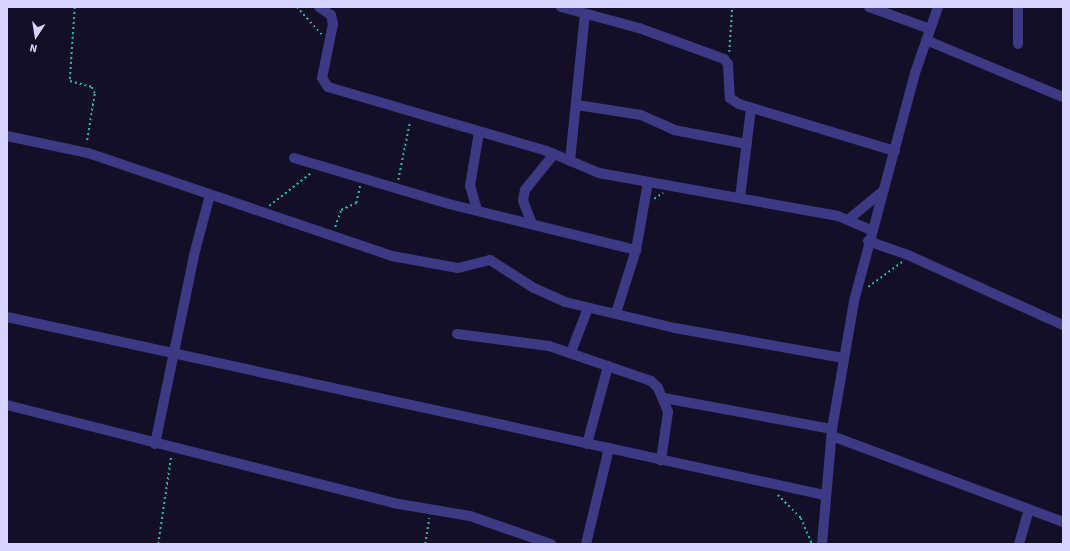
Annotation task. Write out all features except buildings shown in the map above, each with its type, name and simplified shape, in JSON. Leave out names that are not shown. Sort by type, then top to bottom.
[{"type":"street","points":[[319,7],[332,18],[329,44],[322,78],[326,86],[412,113],[554,154],[595,172],[849,219],[871,230]]},
{"type":"street","points":[[561,7],[639,28],[727,62],[730,98],[750,108],[895,151]]},
{"type":"street","points":[[869,7],[930,29]]},
{"type":"street","points":[[822,544],[825,495],[832,432],[843,358],[856,292],[871,230],[926,40],[938,7]]},
{"type":"street","points":[[1018,7],[1018,44]]},
{"type":"street","points":[[570,162],[585,14]]},
{"type":"street","points":[[926,40],[1063,97]]},
{"type":"street","points":[[576,105],[641,115],[674,130],[746,144]]},
{"type":"street","points":[[740,198],[750,108]]},
{"type":"street","points":[[477,210],[470,186],[479,132]]},
{"type":"street","points":[[7,136],[88,153],[392,256],[447,267],[490,260],[549,296],[588,308],[773,348],[843,358]]},
{"type":"street","points":[[532,224],[523,201],[525,190],[554,154]]},
{"type":"street","points":[[294,158],[477,210],[636,250]]},
{"type":"street","points":[[616,313],[636,250],[648,182]]},
{"type":"street","points":[[849,219],[883,191]]},
{"type":"street","points":[[155,444],[210,195]]},
{"type":"street","points":[[868,241],[908,255],[1063,325]]},
{"type":"street","points":[[571,352],[588,308]]},
{"type":"street","points":[[7,317],[825,495]]},
{"type":"street","points":[[457,334],[527,342],[571,352],[651,381],[664,398],[668,425],[661,460]]},
{"type":"street","points":[[587,444],[608,366]]},
{"type":"street","points":[[664,398],[832,432],[1063,522]]},
{"type":"street","points":[[7,405],[155,444],[486,521],[551,544]]},
{"type":"street","points":[[586,544],[609,448]]},
{"type":"street","points":[[1019,544],[1029,510]]},
{"type":"path","points":[[75,7],[70,81],[92,87],[95,94],[88,153]]},
{"type":"path","points":[[297,7],[329,44]]},
{"type":"path","points":[[727,62],[732,7]]},
{"type":"path","points":[[391,186],[398,180],[412,113]]},
{"type":"path","points":[[262,212],[279,194],[319,165]]},
{"type":"path","points":[[333,236],[339,212],[356,202],[364,177]]},
{"type":"path","points":[[643,206],[675,186]]},
{"type":"path","points":[[856,292],[884,278],[908,255]]},
{"type":"path","points":[[158,544],[172,448]]},
{"type":"path","points":[[768,482],[800,518],[812,544]]},
{"type":"path","points":[[425,544],[431,509]]}]
